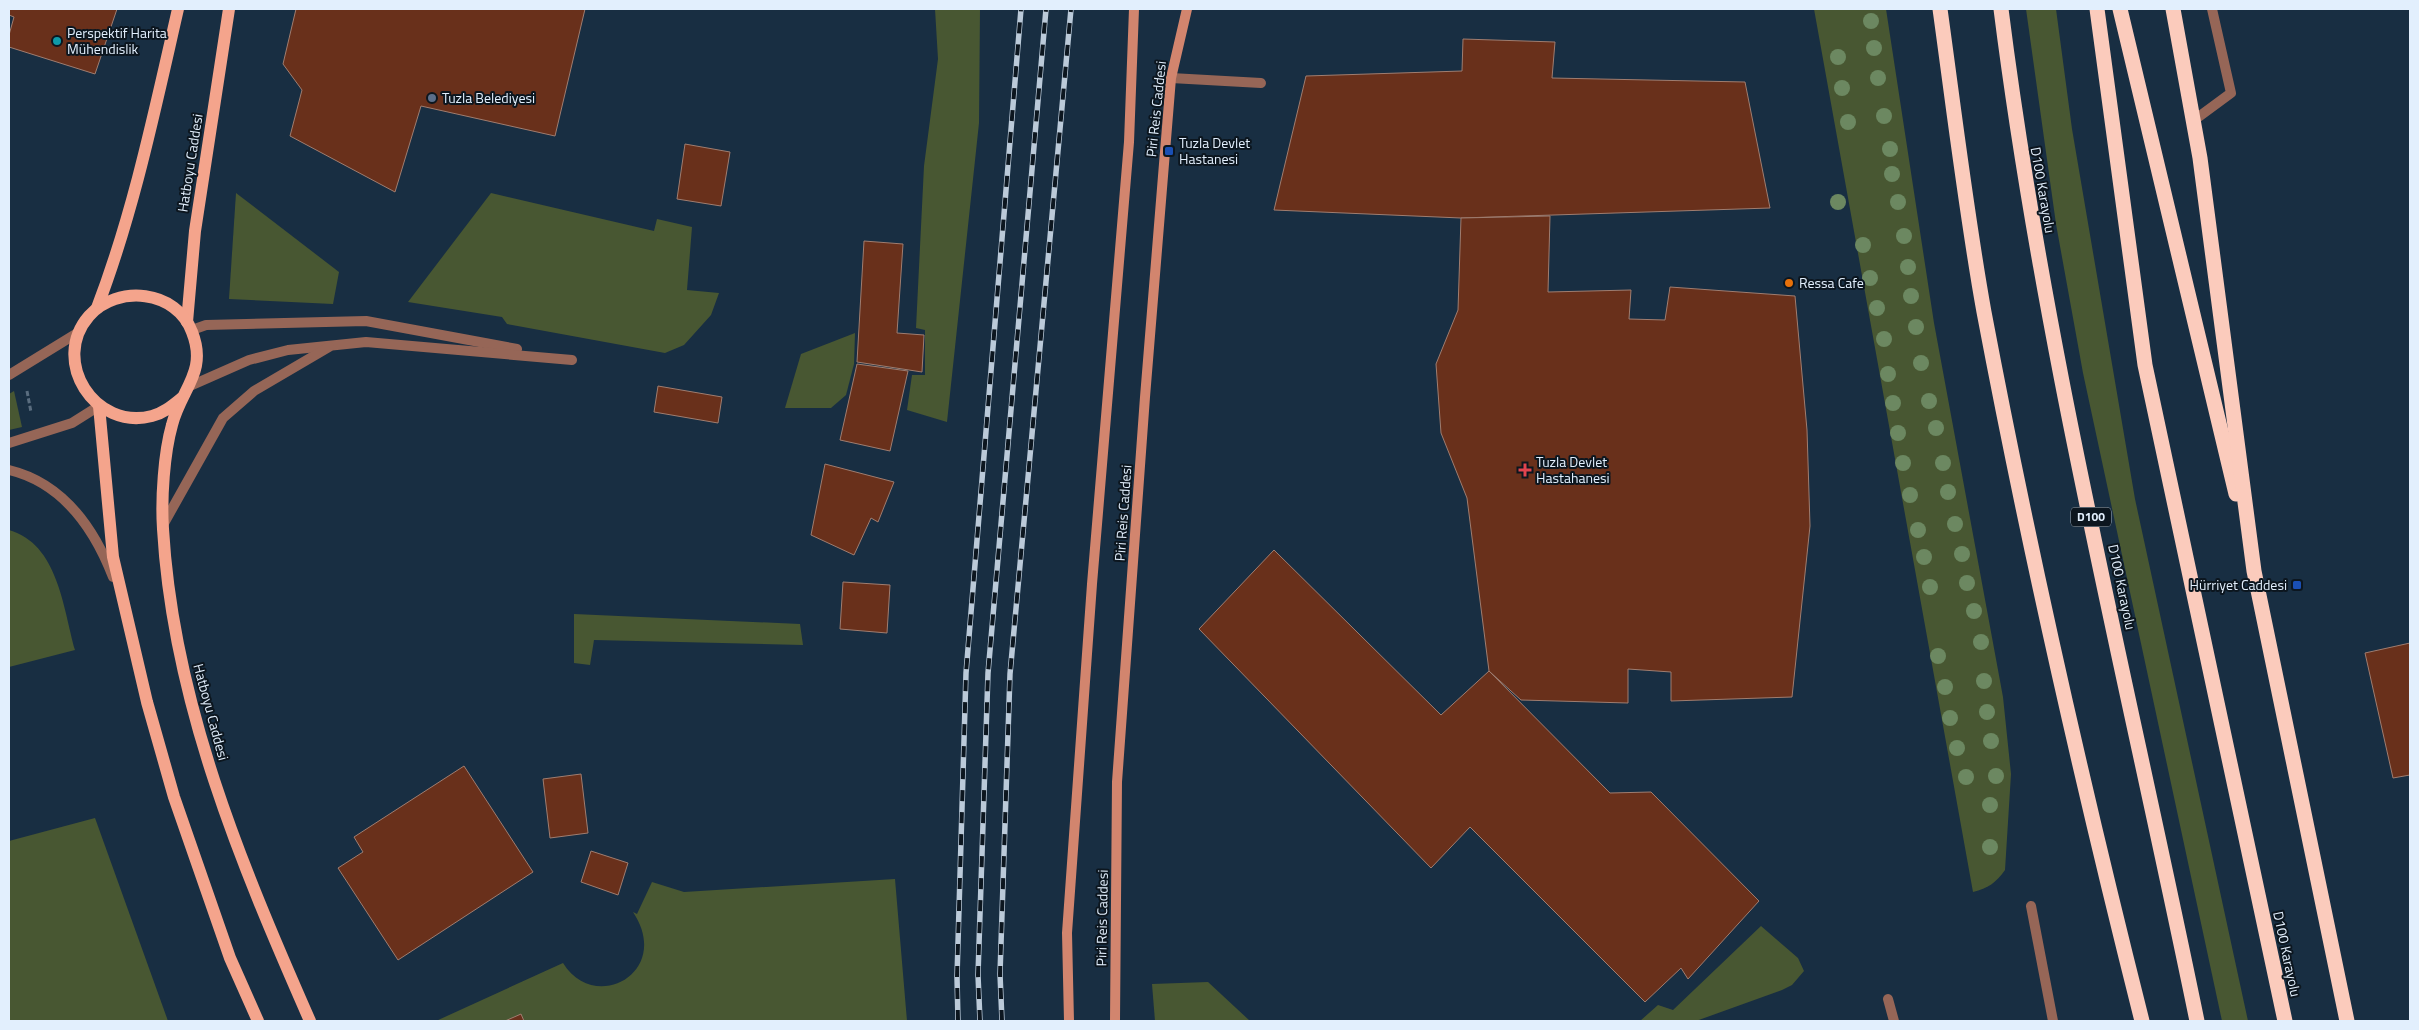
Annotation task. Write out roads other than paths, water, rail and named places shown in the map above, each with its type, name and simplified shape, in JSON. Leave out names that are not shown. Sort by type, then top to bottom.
[{"type":"highway","points":[[1940,9],[1986,319],[2037,576],[2107,885],[2142,1021]]},
{"type":"highway","name":"D100 Karayolu","points":[[2001,9],[2015,123],[2047,311],[2197,1021]]},
{"type":"highway","name":"D100 Karayolu","points":[[2097,9],[2145,365],[2285,1021]]},
{"type":"highway","points":[[2120,9],[2254,571],[2347,1021]]},
{"type":"highway","points":[[2173,9],[2200,158],[2254,571]]},
{"type":"main road","name":"Hatboyu Caddesi","points":[[97,308],[118,254],[178,9]]},
{"type":"main road","name":"Hatboyu Caddesi","points":[[229,9],[195,231],[190,326],[197,348],[197,368],[172,425],[164,481],[163,526],[169,597],[188,695],[217,788],[260,907],[310,1021]]},
{"type":"main road","name":"Hatboyu Caddesi","points":[[183,397],[169,409],[152,416],[133,418],[115,414],[99,406],[86,392],[76,373],[74,352],[79,332],[87,318],[97,308],[115,298],[135,294],[155,298],[174,307],[190,326]]},
{"type":"main road","points":[[99,406],[113,557],[147,702],[174,797],[230,958],[258,1021]]},
{"type":"street","name":"Piri Reis Caddesi","points":[[1069,1021],[1067,933],[1092,584],[1129,142],[1134,9]]},
{"type":"street","name":"Piri Reis Caddesi","points":[[1115,1021],[1117,782],[1145,397],[1171,78],[1187,9]]},
{"type":"street","points":[[2193,121],[2231,93],[2212,9]]},
{"type":"street","points":[[1171,78],[1261,83]]},
{"type":"street","points":[[190,326],[366,321],[572,360],[366,342],[288,350],[249,360],[190,386]]},
{"type":"street","points":[[9,375],[79,332]]},
{"type":"street","points":[[163,526],[223,418],[254,391],[332,345]]},
{"type":"street","points":[[9,443],[72,423],[99,406]]},
{"type":"street","points":[[9,470],[55,491],[81,515],[101,547],[123,602]]},
{"type":"street","points":[[2031,906],[2053,1021]]},
{"type":"street","points":[[1888,999],[1894,1021]]},
{"type":"railway","points":[[958,1021],[957,977],[966,673],[1021,9]]},
{"type":"railway","points":[[980,1021],[978,975],[988,673],[1046,9]]},
{"type":"railway","points":[[1002,1021],[1000,974],[1010,674],[1071,9]]},
{"type":"place","name":"Perspektif Harita Mühendislik","points":[[57,41]]},
{"type":"place","name":"Tuzla Belediyesi","points":[[432,98]]},
{"type":"place","name":"Tuzla Devlet Hastanesi","points":[[1169,151]]},
{"type":"place","name":"Ressa Cafe","points":[[1789,283]]},
{"type":"place","name":"Tuzla Devlet Hastahanesi","points":[[1525,470]]},
{"type":"place","name":"Hürriyet Caddesi","points":[[2297,585]]}]
